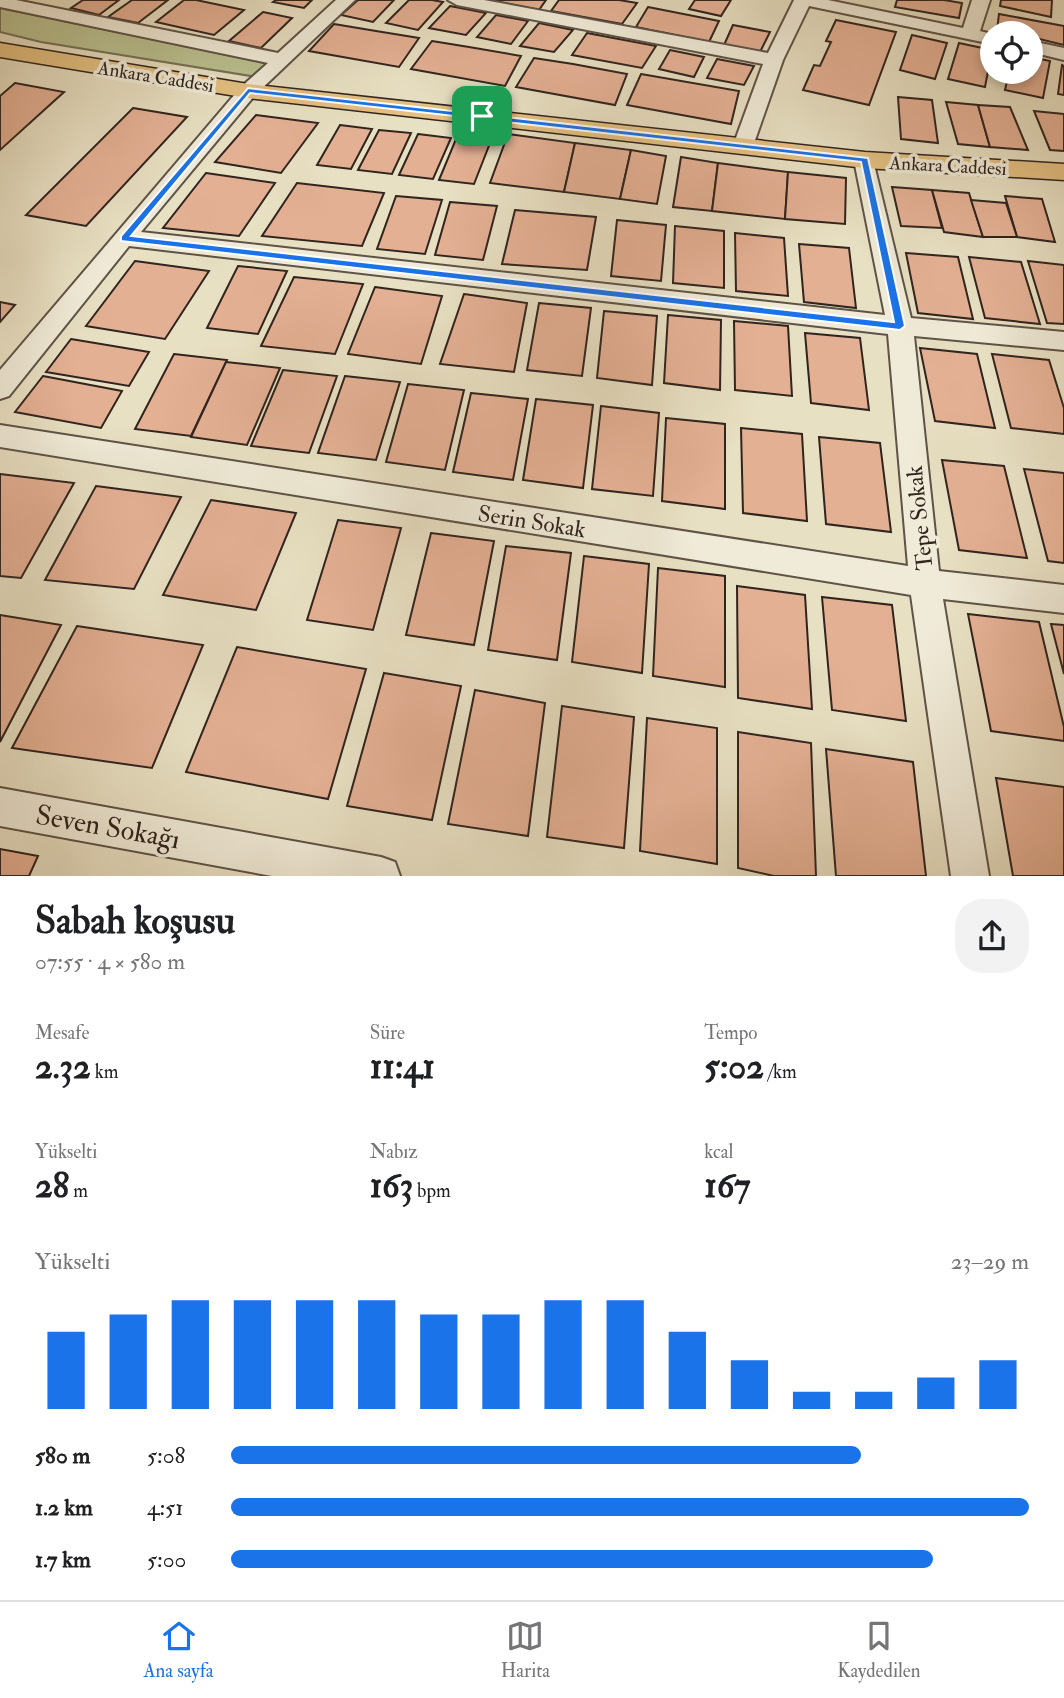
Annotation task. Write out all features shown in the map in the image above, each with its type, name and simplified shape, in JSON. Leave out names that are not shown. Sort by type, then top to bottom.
[{"type":"main road","name":"Ankara Caddesi","points":[[0,50],[248,91],[865,160],[1064,172]]},
{"type":"main road","points":[[0,74],[25,55]]},
{"type":"street","points":[[0,389],[248,91],[346,0]]},
{"type":"street","points":[[457,0],[774,60]]},
{"type":"street","points":[[743,146],[774,60],[803,0],[980,37]]},
{"type":"street","points":[[970,35],[981,0]]},
{"type":"street","points":[[0,2],[282,61]]},
{"type":"street","points":[[1043,50],[1064,54]]},
{"type":"street","name":"Tepe Sokak","points":[[865,160],[900,326],[925,583],[970,876]]},
{"type":"street","points":[[124,238],[900,326],[1064,341]]},
{"type":"street","name":"Serin Sokak","points":[[0,436],[925,583],[1064,599]]},
{"type":"street","name":"Seven Sokağı","points":[[0,807],[381,876]]},
{"type":"green space","points":[[0,8],[276,65],[263,78],[41,42],[0,32]]},
{"type":"building","points":[[83,0],[119,0],[99,15],[71,8]]},
{"type":"building","points":[[132,0],[168,0],[138,23],[108,17]]},
{"type":"building","points":[[184,0],[244,10],[214,35],[156,22]]},
{"type":"building","points":[[312,0],[304,8],[273,2]]},
{"type":"building","points":[[358,0],[394,0],[373,22],[341,15]]},
{"type":"building","points":[[409,0],[443,2],[418,30],[386,23]]},
{"type":"building","points":[[489,0],[546,0],[539,10]]},
{"type":"building","points":[[559,0],[619,0],[637,3],[622,24],[551,11]]},
{"type":"building","points":[[695,0],[731,0],[721,16],[689,9]]},
{"type":"building","points":[[897,0],[944,0],[962,3],[959,18],[895,7]]},
{"type":"building","points":[[1001,0],[1052,0],[1051,17],[1000,6]]},
{"type":"building","points":[[450,6],[486,13],[466,35],[429,28]]},
{"type":"building","points":[[648,7],[719,21],[709,42],[636,27]]},
{"type":"building","points":[[263,12],[292,18],[261,48],[229,41]]},
{"type":"building","points":[[999,14],[1037,21],[998,21]]},
{"type":"building","points":[[496,15],[528,21],[511,44],[477,37]]},
{"type":"building","points":[[836,20],[896,32],[869,105],[803,90],[814,65],[820,66],[831,42],[826,41]]},
{"type":"building","points":[[1043,22],[1064,26],[1064,45],[1043,40]]},
{"type":"building","points":[[539,23],[573,30],[554,52],[520,46]]},
{"type":"building","points":[[334,24],[419,38],[399,67],[309,51]]},
{"type":"building","points":[[733,25],[770,32],[760,52],[724,45]]},
{"type":"building","points":[[587,33],[656,46],[642,68],[572,55]]},
{"type":"building","points":[[912,35],[947,43],[935,79],[900,70]]},
{"type":"building","points":[[432,41],[521,56],[505,86],[411,69]]},
{"type":"building","points":[[959,43],[980,47],[980,84],[986,84],[985,87],[948,79]]},
{"type":"building","points":[[670,50],[704,57],[694,77],[659,69]]},
{"type":"building","points":[[534,58],[627,74],[615,105],[516,87]]},
{"type":"building","points":[[717,59],[754,66],[744,85],[707,78]]},
{"type":"building","points":[[1043,60],[1050,61],[1043,98],[1005,90],[1006,84],[1043,84]]},
{"type":"building","points":[[1062,65],[1064,66],[1064,95],[1058,94]]},
{"type":"building","points":[[641,74],[739,91],[731,124],[627,105]]},
{"type":"building","points":[[15,83],[64,92],[0,150],[0,96]]},
{"type":"building","points":[[898,97],[932,100],[938,143],[901,139]]},
{"type":"building","points":[[946,102],[978,105],[990,147],[958,144]]},
{"type":"building","points":[[978,105],[1010,107],[1028,150],[990,147]]},
{"type":"building","points":[[133,108],[187,117],[86,226],[26,215]]},
{"type":"building","points":[[1034,111],[1064,114],[1064,151],[1050,150]]},
{"type":"building","points":[[256,115],[318,123],[281,173],[215,162]]},
{"type":"building","points":[[340,125],[372,129],[351,169],[317,165]]},
{"type":"building","points":[[379,130],[411,133],[392,174],[358,170]]},
{"type":"building","points":[[418,134],[451,138],[433,179],[399,175]]},
{"type":"building","points":[[508,134],[575,143],[564,192],[490,183]]},
{"type":"building","points":[[456,139],[490,143],[474,184],[439,180]]},
{"type":"building","points":[[575,143],[631,150],[620,199],[564,192]]},
{"type":"building","points":[[631,150],[666,156],[657,204],[620,199]]},
{"type":"building","points":[[681,157],[718,163],[712,211],[673,207]]},
{"type":"building","points":[[718,163],[788,172],[785,219],[712,211]]},
{"type":"building","points":[[788,172],[846,178],[845,224],[785,219]]},
{"type":"building","points":[[206,173],[275,183],[239,236],[163,228]]},
{"type":"building","points":[[297,183],[384,193],[362,246],[262,236]]},
{"type":"building","points":[[892,187],[932,190],[942,228],[901,226]]},
{"type":"building","points":[[932,190],[969,193],[983,237],[944,232]]},
{"type":"building","points":[[396,196],[442,200],[425,254],[377,249]]},
{"type":"building","points":[[1005,196],[1042,199],[1055,242],[1017,237]]},
{"type":"building","points":[[971,200],[1006,203],[1017,237],[983,237]]},
{"type":"building","points":[[450,202],[497,206],[483,260],[435,255]]},
{"type":"building","points":[[515,210],[596,217],[587,270],[502,264]]},
{"type":"building","points":[[617,220],[666,225],[661,281],[611,276]]},
{"type":"building","points":[[675,226],[724,231],[724,288],[673,283]]},
{"type":"building","points":[[735,233],[784,238],[788,296],[736,291]]},
{"type":"building","points":[[799,244],[849,248],[856,308],[804,302]]},
{"type":"building","points":[[906,253],[958,257],[973,319],[918,313]]},
{"type":"building","points":[[969,257],[1021,262],[1040,324],[985,318]]},
{"type":"building","points":[[135,261],[209,271],[165,339],[86,326]]},
{"type":"building","points":[[1028,261],[1064,265],[1064,324],[1047,323]]},
{"type":"building","points":[[238,266],[287,271],[258,334],[207,328]]},
{"type":"building","points":[[294,277],[363,284],[335,354],[261,346]]},
{"type":"building","points":[[375,287],[442,296],[421,364],[348,354]]},
{"type":"building","points":[[464,294],[527,303],[514,372],[440,364]]},
{"type":"building","points":[[0,302],[15,305],[0,322]]},
{"type":"building","points":[[539,303],[591,308],[582,376],[527,370]]},
{"type":"building","points":[[604,311],[657,316],[652,385],[597,378]]},
{"type":"building","points":[[668,315],[721,320],[720,390],[664,383]]},
{"type":"building","points":[[734,321],[788,326],[792,396],[735,390]]},
{"type":"building","points":[[805,333],[860,338],[869,410],[811,403]]},
{"type":"building","points":[[71,339],[149,352],[129,386],[46,372]]},
{"type":"building","points":[[920,348],[977,354],[995,428],[935,421]]},
{"type":"building","points":[[174,354],[227,360],[191,436],[135,429]]},
{"type":"building","points":[[992,354],[1049,360],[1064,408],[1064,434],[1011,428]]},
{"type":"building","points":[[226,362],[280,368],[247,445],[191,437]]},
{"type":"building","points":[[283,370],[337,376],[309,453],[251,446]]},
{"type":"building","points":[[43,376],[122,391],[101,428],[15,412]]},
{"type":"building","points":[[345,376],[400,382],[376,460],[318,453]]},
{"type":"building","points":[[408,384],[464,390],[445,470],[386,462]]},
{"type":"building","points":[[471,393],[528,399],[513,480],[453,472]]},
{"type":"building","points":[[536,399],[593,405],[583,488],[523,480]]},
{"type":"building","points":[[601,406],[659,413],[653,496],[592,489]]},
{"type":"building","points":[[666,418],[725,424],[725,509],[662,501]]},
{"type":"building","points":[[741,428],[802,434],[807,521],[743,513]]},
{"type":"building","points":[[819,437],[880,443],[891,532],[826,524]]},
{"type":"building","points":[[942,460],[1004,466],[1027,558],[959,550]]},
{"type":"building","points":[[1024,469],[1064,473],[1064,563],[1048,561]]},
{"type":"building","points":[[0,474],[74,483],[21,578],[0,576]]},
{"type":"building","points":[[96,486],[181,497],[134,589],[45,580]]},
{"type":"building","points":[[211,500],[296,513],[256,610],[163,595]]},
{"type":"building","points":[[338,520],[401,528],[373,630],[307,620]]},
{"type":"building","points":[[431,533],[494,541],[474,645],[406,635]]},
{"type":"building","points":[[506,546],[571,553],[557,660],[488,650]]},
{"type":"building","points":[[584,556],[649,564],[642,673],[572,662]]},
{"type":"building","points":[[658,568],[725,576],[725,687],[653,676]]},
{"type":"building","points":[[737,586],[805,595],[812,709],[738,698]]},
{"type":"building","points":[[822,597],[892,605],[906,721],[832,710]]},
{"type":"building","points":[[968,614],[1039,622],[1064,727],[1064,741],[991,731]]},
{"type":"building","points":[[0,615],[61,625],[0,742]]},
{"type":"building","points":[[1051,624],[1064,625],[1064,674]]},
{"type":"building","points":[[77,626],[203,645],[152,768],[12,748]]},
{"type":"building","points":[[237,647],[366,669],[328,799],[186,772]]},
{"type":"building","points":[[384,673],[461,686],[432,820],[347,806]]},
{"type":"building","points":[[475,690],[545,703],[528,836],[448,824]]},
{"type":"building","points":[[562,706],[634,717],[624,848],[547,837]]},
{"type":"building","points":[[647,718],[717,728],[717,864],[640,851]]},
{"type":"building","points":[[738,732],[811,743],[816,876],[774,876],[738,868]]},
{"type":"building","points":[[826,749],[913,762],[926,876],[836,876]]},
{"type":"building","points":[[996,778],[1064,787],[1064,876],[1013,876]]},
{"type":"building","points":[[0,849],[38,856],[29,876],[0,876]]},
{"type":"route","points":[[248,91],[482,116],[865,160],[900,326],[124,238],[248,91]]}]
